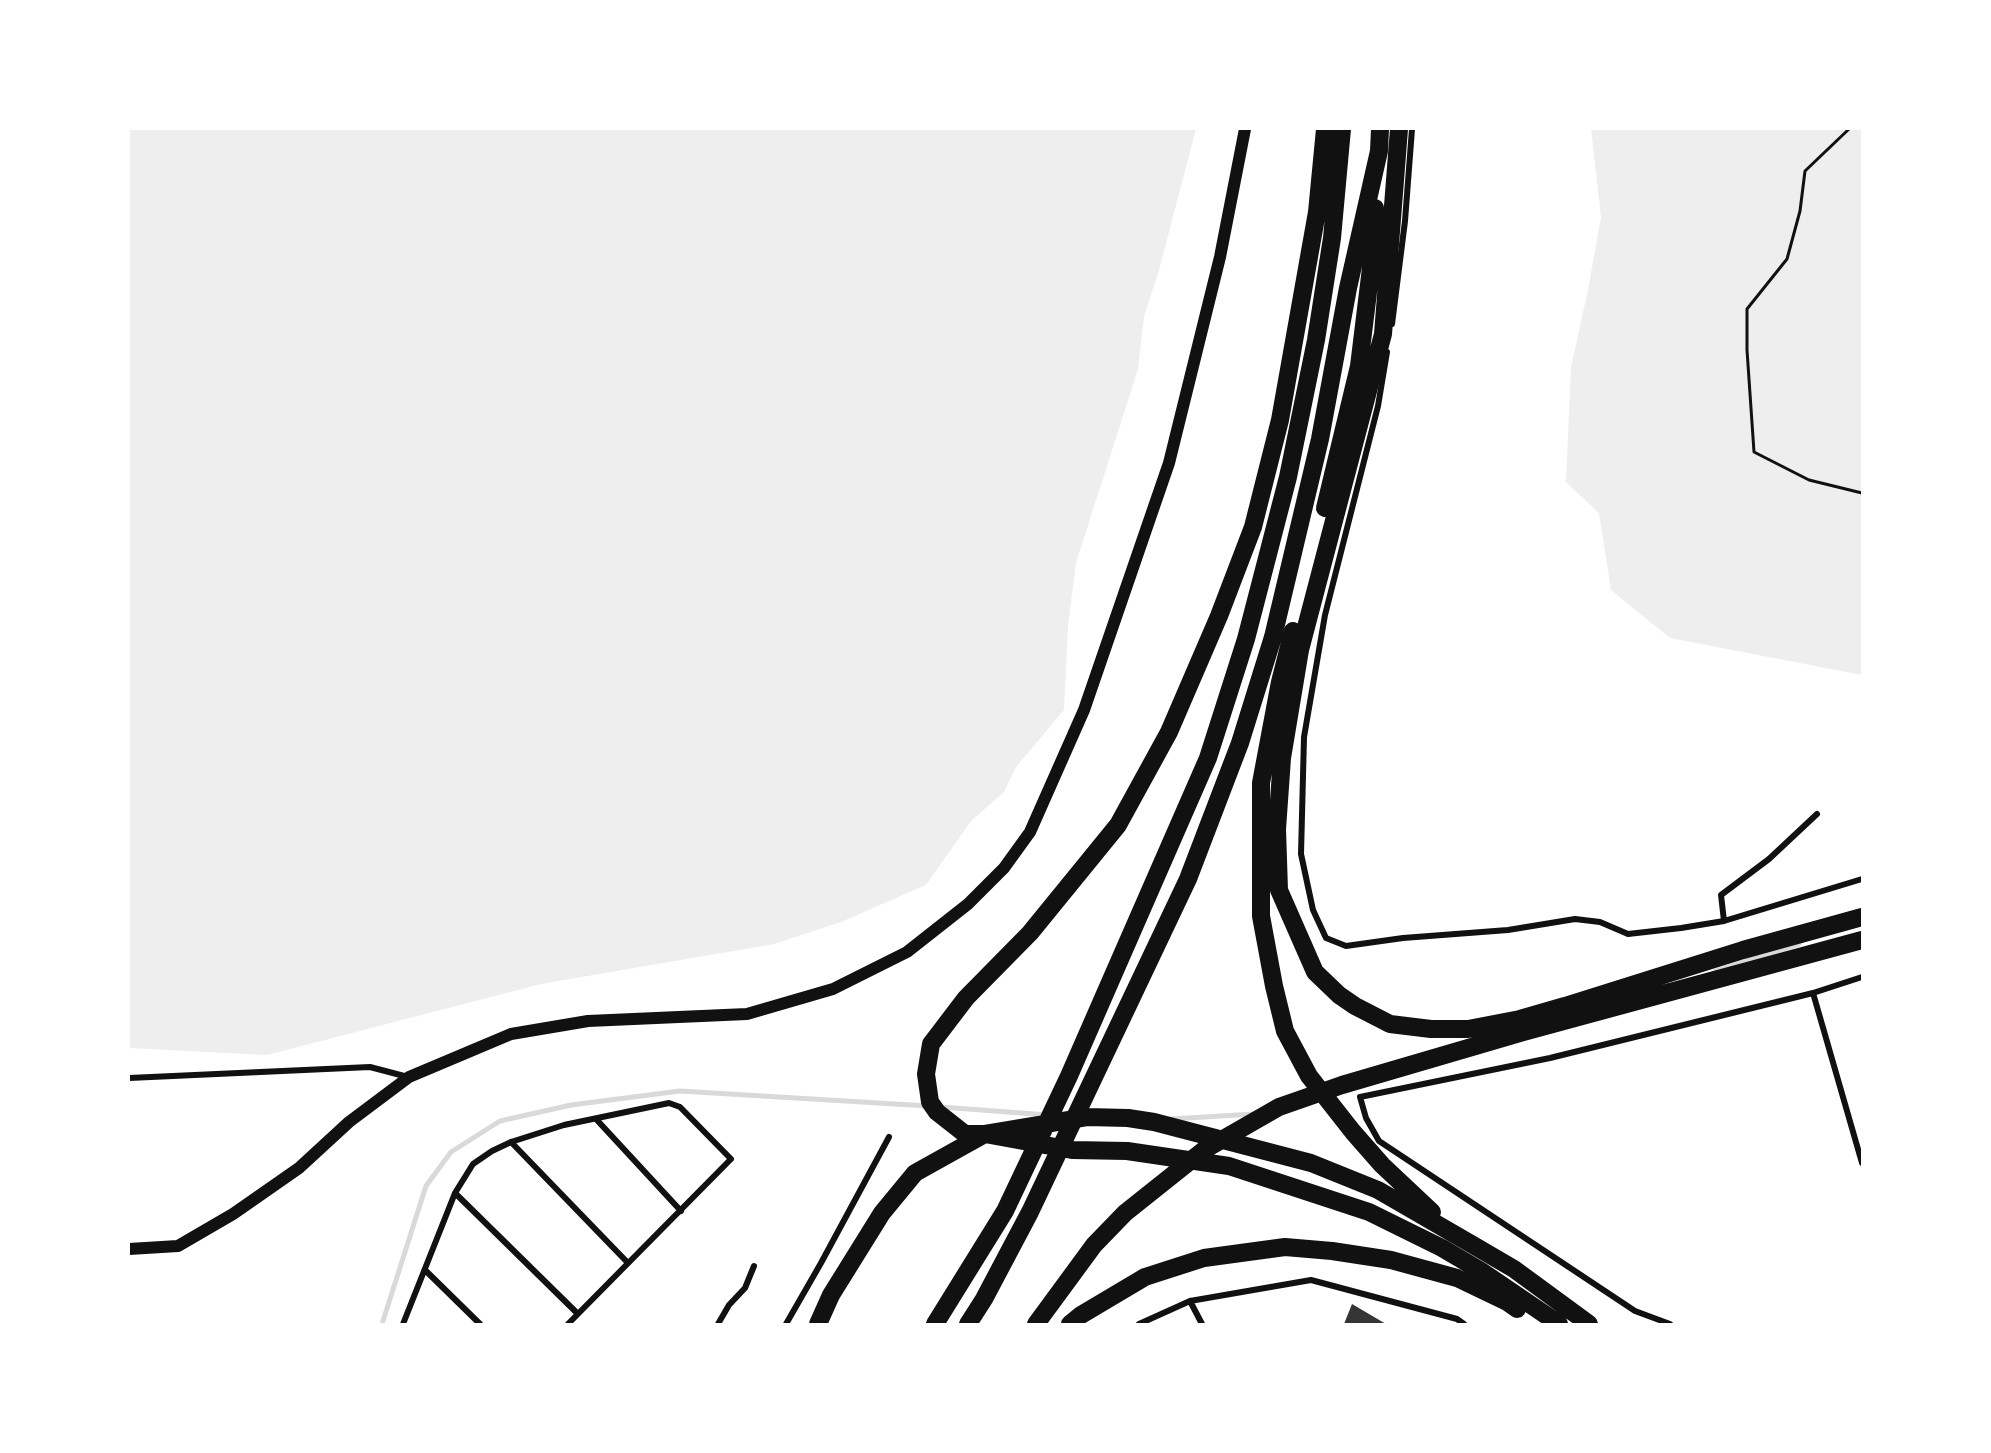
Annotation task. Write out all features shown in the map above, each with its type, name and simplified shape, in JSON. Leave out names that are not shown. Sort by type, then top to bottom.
[{"type":"highway","points":[[1325,129],[1317,212],[1277,430],[1253,527],[1188,691],[1169,732],[1118,825],[1030,933],[966,998],[932,1044],[926,1074],[930,1102],[937,1112],[965,1134],[985,1134],[1088,1117],[1128,1118],[1154,1122],[1311,1163],[1378,1190],[1473,1245],[1514,1269],[1589,1324]]},
{"type":"highway","points":[[935,1324],[1005,1211],[1070,1076],[1208,758],[1246,639],[1288,477],[1316,339],[1332,238],[1342,129]]},
{"type":"highway","points":[[1380,129],[1371,268],[1359,366],[1280,682],[1261,783],[1261,916],[1274,986],[1286,1031],[1309,1076],[1382,1165],[1418,1200],[1473,1245]]},
{"type":"highway","points":[[1399,129],[1383,334],[1300,650],[1282,758],[1277,829],[1279,890],[1315,972],[1355,1006],[1390,1024],[1431,1029],[1468,1029],[1521,1019],[1743,950],[1862,916]]},
{"type":"highway","points":[[968,1324],[984,1299],[1030,1212],[1188,879],[1240,743],[1273,637],[1320,439],[1347,288],[1379,151]]},
{"type":"highway","points":[[1036,1324],[1094,1245],[1125,1213],[1204,1150],[1279,1107],[1342,1085],[1523,1032],[1862,940]]},
{"type":"highway","points":[[818,1324],[831,1296],[882,1213],[915,1173],[985,1134],[1072,1150],[1127,1151],[1228,1167],[1369,1212],[1471,1265],[1559,1324]]},
{"type":"highway","points":[[1070,1324],[1081,1315],[1145,1278],[1204,1258],[1285,1246],[1391,1260],[1457,1278],[1507,1302],[1538,1324]]},
{"type":"main road","points":[[129,1249],[178,1246],[233,1214],[298,1168],[349,1122],[409,1077],[512,1034],[588,1021],[747,1014],[833,989],[907,952],[968,904],[1004,868],[1030,831],[1084,710],[1169,463],[1220,257],[1245,129]]},
{"type":"street","points":[[1412,129],[1395,308],[1378,406],[1325,615],[1304,737],[1301,854],[1313,910],[1326,938],[1346,946],[1403,938],[1508,930],[1575,919],[1600,922],[1628,934],[1724,921],[1862,879]]},
{"type":"street","points":[[1724,921],[1721,896],[1769,859],[1817,814]]},
{"type":"street","points":[[1670,1324],[1635,1311],[1379,1141],[1366,1118],[1360,1097],[1550,1058],[1813,993],[1862,977]]},
{"type":"street","points":[[1813,993],[1862,1163]]},
{"type":"street","points":[[129,1078],[370,1067],[409,1077]]},
{"type":"street","points":[[403,1324],[455,1192],[473,1164],[510,1142],[564,1125],[669,1103],[680,1107],[731,1159],[568,1324]]},
{"type":"street","points":[[596,1119],[681,1210]]},
{"type":"street","points":[[786,1324],[822,1263],[889,1137]]},
{"type":"street","points":[[510,1142],[628,1263]]},
{"type":"street","points":[[455,1192],[578,1314]]},
{"type":"street","points":[[718,1324],[729,1305],[746,1288],[754,1266]]},
{"type":"street","points":[[425,1270],[480,1324]]},
{"type":"street","points":[[1139,1324],[1190,1301],[1311,1280],[1457,1319],[1464,1324]]},
{"type":"street","points":[[1190,1301],[1203,1324]]},
{"type":"path","points":[[1849,129],[1805,171],[1800,211],[1787,259],[1747,309],[1747,350],[1754,452],[1809,480],[1862,493]]},
{"type":"shaded area","points":[[129,129],[1196,129],[1159,270],[1144,317],[1138,369],[1076,563],[1068,626],[1064,710],[1016,767],[1004,792],[971,821],[926,885],[841,922],[774,944],[541,984],[267,1055],[129,1048]]},
{"type":"shaded area","points":[[1591,129],[1862,129],[1862,675],[1670,638],[1611,590],[1599,513],[1566,482],[1571,367],[1601,217]]},
{"type":"building","points":[[1352,1304],[1386,1324],[1344,1324]]},
{"type":"waterway","points":[[1716,971],[1799,944]]},
{"type":"waterway","points":[[382,1324],[426,1186],[451,1152],[500,1121],[571,1105],[680,1091],[928,1106]]},
{"type":"waterway","points":[[941,1107],[1048,1115]]},
{"type":"waterway","points":[[1171,1119],[1254,1114]]}]
